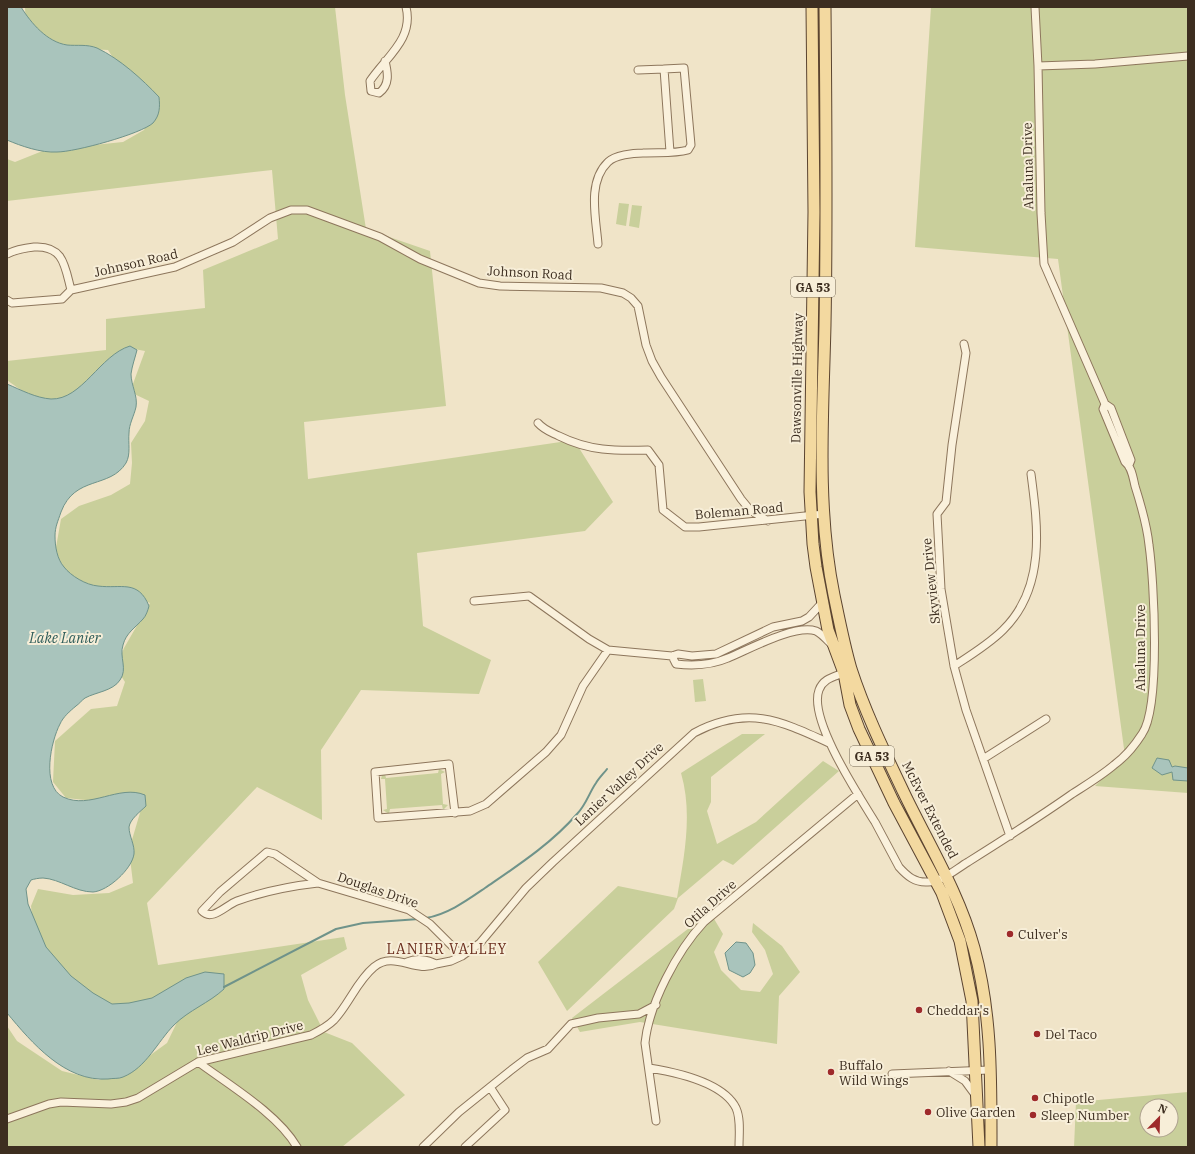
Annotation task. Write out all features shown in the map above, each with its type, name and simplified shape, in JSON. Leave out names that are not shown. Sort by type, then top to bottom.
[{"type":"main road","name":"Dawsonville Highway","points":[[812,7],[814,212],[811,516],[813,544],[822,603],[828,630],[834,646],[848,671]]},
{"type":"main road","name":"Dawsonville Highway","points":[[825,7],[826,115],[824,514],[831,579],[848,671],[850,705],[859,729],[894,803],[936,880],[954,924],[969,981],[975,1031],[979,1147]]},
{"type":"main road","name":"McEver Extended","points":[[848,671],[906,797],[947,875]]},
{"type":"main road","name":"GA 53","points":[[947,875],[968,929],[976,958],[990,1038],[989,1070],[991,1147]]},
{"type":"street","points":[[385,61],[398,48],[407,30],[409,17],[406,7]]},
{"type":"street","name":"Ahaluna Drive","points":[[936,880],[947,875],[1010,836],[1115,765],[1144,732],[1149,717],[1154,669],[1151,565],[1144,518],[1129,465],[1125,462],[1103,409],[1105,404],[1044,264],[1041,220],[1038,66],[1035,7]]},
{"type":"street","points":[[1038,66],[1096,64],[1188,56]]},
{"type":"street","points":[[598,244],[594,192],[600,172],[608,161],[618,157],[642,153],[688,150],[691,145],[684,68],[638,70]]},
{"type":"street","points":[[664,69],[670,152]]},
{"type":"street","points":[[812,115],[826,115]]},
{"type":"street","name":"Johnson Road","points":[[7,300],[12,302],[62,299],[71,290],[176,267],[233,242],[270,218],[290,210],[307,210],[380,237],[420,259],[480,283],[507,286],[601,288],[623,293],[631,298],[638,306],[646,345],[661,378],[741,499],[750,510],[768,521]]},
{"type":"street","points":[[7,254],[18,250],[46,246],[56,251],[64,262],[71,290]]},
{"type":"street","name":"Skyview Drive","points":[[964,344],[966,352],[952,445],[946,502],[937,514],[941,589],[954,666],[983,759],[1010,836]]},
{"type":"street","name":"Boleman Road","points":[[538,423],[543,428],[576,445],[616,451],[648,450],[659,465],[663,510],[684,527],[699,527],[745,521],[768,521],[824,514]]},
{"type":"street","points":[[954,666],[982,647],[1004,629],[1018,611],[1027,592],[1036,560],[1037,546],[1037,517],[1031,474]]},
{"type":"street","points":[[474,601],[529,596],[589,639],[608,650],[672,656],[676,664],[719,652],[773,627],[802,621],[809,617],[822,603]]},
{"type":"street","points":[[787,624],[790,634]]},
{"type":"street","points":[[692,660],[722,660],[771,638],[806,630],[816,632],[834,646]]},
{"type":"street","points":[[455,812],[449,764],[375,772],[378,818],[470,811],[486,804],[546,752],[560,735],[583,686],[608,650]]},
{"type":"street","points":[[719,652],[722,660]]},
{"type":"street","points":[[848,671],[827,679],[822,684],[817,696],[818,710],[830,743],[899,867],[912,879],[921,882],[936,880]]},
{"type":"street","name":"Lanier Valley Drive","points":[[462,956],[489,933],[526,888],[553,862],[694,733],[712,723],[730,718],[755,718],[775,720],[830,743]]},
{"type":"street","points":[[983,759],[1046,719]]},
{"type":"street","name":"Otila Drive","points":[[656,1121],[646,1043],[646,1032],[665,980],[692,936],[704,922],[858,794]]},
{"type":"street","name":"Douglas Drive","points":[[318,883],[298,885],[235,902],[211,916],[205,915],[202,911],[220,892],[267,852],[275,854],[318,883],[409,910],[430,924],[462,956]]},
{"type":"street","name":"Lee Waldrip Drive","points":[[7,1119],[49,1104],[61,1102],[111,1104],[126,1102],[138,1098],[198,1062],[311,1036],[325,1029],[335,1020],[354,990],[375,966],[387,961],[407,962],[414,965],[429,967],[451,961],[462,956]]},
{"type":"street","points":[[423,1147],[459,1112],[490,1087],[528,1058],[548,1049],[571,1024],[598,1018],[639,1014],[656,1005]]},
{"type":"street","points":[[198,1062],[266,1113],[289,1134],[297,1147]]},
{"type":"street","points":[[649,1068],[669,1071],[701,1081],[714,1087],[726,1097],[735,1106],[739,1118],[739,1147]]},
{"type":"street","points":[[892,1074],[989,1070]]},
{"type":"street","points":[[949,1071],[965,1081],[978,1100]]},
{"type":"street","points":[[464,1147],[505,1110],[490,1087]]},
{"type":"green space","points":[[25,7],[335,7],[345,95],[366,229],[430,251],[446,406],[304,422],[308,479],[574,440],[613,502],[585,531],[417,553],[423,626],[491,660],[479,694],[361,690],[321,750],[322,820],[257,787],[147,903],[158,965],[344,937],[347,949],[301,975],[308,1000],[324,1032],[352,1043],[405,1095],[342,1147],[7,1147],[7,1026],[17,1041],[62,1071],[99,1080],[134,1067],[167,1043],[180,1016],[110,1006],[66,974],[34,937],[31,906],[38,889],[73,895],[109,893],[133,883],[129,850],[142,806],[66,798],[53,782],[55,741],[91,709],[117,706],[125,682],[116,668],[124,648],[150,603],[135,597],[97,594],[69,576],[55,553],[61,519],[79,506],[111,495],[130,484],[132,463],[131,443],[145,421],[149,401],[130,392],[145,351],[129,348],[87,387],[67,399],[58,401],[37,398],[24,392],[7,380],[7,361],[106,350],[106,319],[205,308],[203,270],[278,239],[272,170],[7,201],[7,159],[15,162],[45,150],[123,142],[144,130],[157,106],[119,67],[108,50],[47,47],[26,30]]},
{"type":"green space","points":[[931,7],[1188,7],[1188,793],[1095,786],[1125,756],[1058,259],[915,247]]},
{"type":"green space","points":[[619,203],[629,204],[626,226],[616,224]]},
{"type":"green space","points":[[632,205],[642,206],[639,228],[629,226]]},
{"type":"green space","points":[[703,679],[706,701],[695,702],[693,680]]},
{"type":"green space","points":[[742,734],[765,734],[711,777],[711,802],[707,811],[717,844],[756,822],[823,761],[839,771],[733,865],[723,860],[678,898],[674,909],[567,1011],[538,962],[618,886],[677,898],[685,851],[687,820],[685,788],[681,773]]},
{"type":"green space","points":[[439,769],[445,772],[441,774],[443,804],[448,805],[443,810],[442,805],[390,809],[389,814],[383,810],[387,809],[385,779],[381,779],[382,775],[385,774],[386,778],[438,773]]},
{"type":"green space","points":[[710,912],[723,934],[714,952],[721,970],[741,990],[760,992],[773,974],[765,950],[752,932],[753,923],[782,946],[800,972],[779,996],[777,1044],[640,1022],[580,1032],[572,1018]]},
{"type":"green space","points":[[1188,1092],[1188,1147],[1074,1147],[1076,1102]]},
{"type":"water","points":[[7,7],[21,7],[40,31],[53,40],[67,45],[97,48],[130,70],[159,97],[159,111],[153,123],[122,137],[92,146],[66,151],[51,152],[38,150],[7,140]]},
{"type":"water","name":"Lake Lanier","points":[[130,346],[137,350],[131,374],[136,407],[129,430],[128,460],[119,471],[75,492],[67,500],[57,524],[55,540],[57,552],[62,564],[75,577],[93,585],[106,587],[128,587],[134,589],[140,592],[149,606],[144,618],[124,641],[122,649],[123,672],[117,684],[109,689],[85,698],[61,721],[51,752],[50,774],[56,791],[63,797],[84,801],[125,792],[135,792],[145,795],[146,806],[131,821],[129,827],[134,847],[132,860],[124,872],[112,883],[99,891],[93,892],[80,890],[49,879],[41,878],[31,880],[26,889],[28,904],[46,947],[71,976],[93,993],[112,1004],[129,1003],[152,998],[186,978],[205,972],[224,974],[224,989],[174,1025],[145,1061],[131,1073],[121,1078],[108,1079],[92,1078],[78,1074],[64,1067],[39,1048],[7,1013],[7,384],[40,397],[51,399],[62,397],[82,385],[109,358]]},
{"type":"water","points":[[1157,758],[1169,760],[1172,767],[1188,768],[1188,781],[1173,780],[1172,772],[1162,775],[1152,768]]},
{"type":"water","points":[[736,942],[746,943],[753,953],[755,965],[750,973],[743,977],[729,970],[725,953]]},
{"type":"waterway","points":[[426,918],[442,913],[464,902],[545,845],[567,825],[580,810],[597,781],[607,769]]},
{"type":"waterway","points":[[224,987],[336,929],[363,923],[419,919]]},
{"type":"place","name":"Culver's","points":[[1010,934]]},
{"type":"place","name":"Cheddar's","points":[[919,1010]]},
{"type":"place","name":"Del Taco","points":[[1037,1034]]},
{"type":"place","name":"Buffalo Wild Wings","points":[[831,1072]]},
{"type":"place","name":"Chipotle","points":[[1035,1098]]},
{"type":"place","name":"Olive Garden","points":[[928,1112]]},
{"type":"place","name":"Sleep Number","points":[[1033,1115]]},
{"type":"district","name":"LANIER VALLEY","points":[[447,949]]}]
